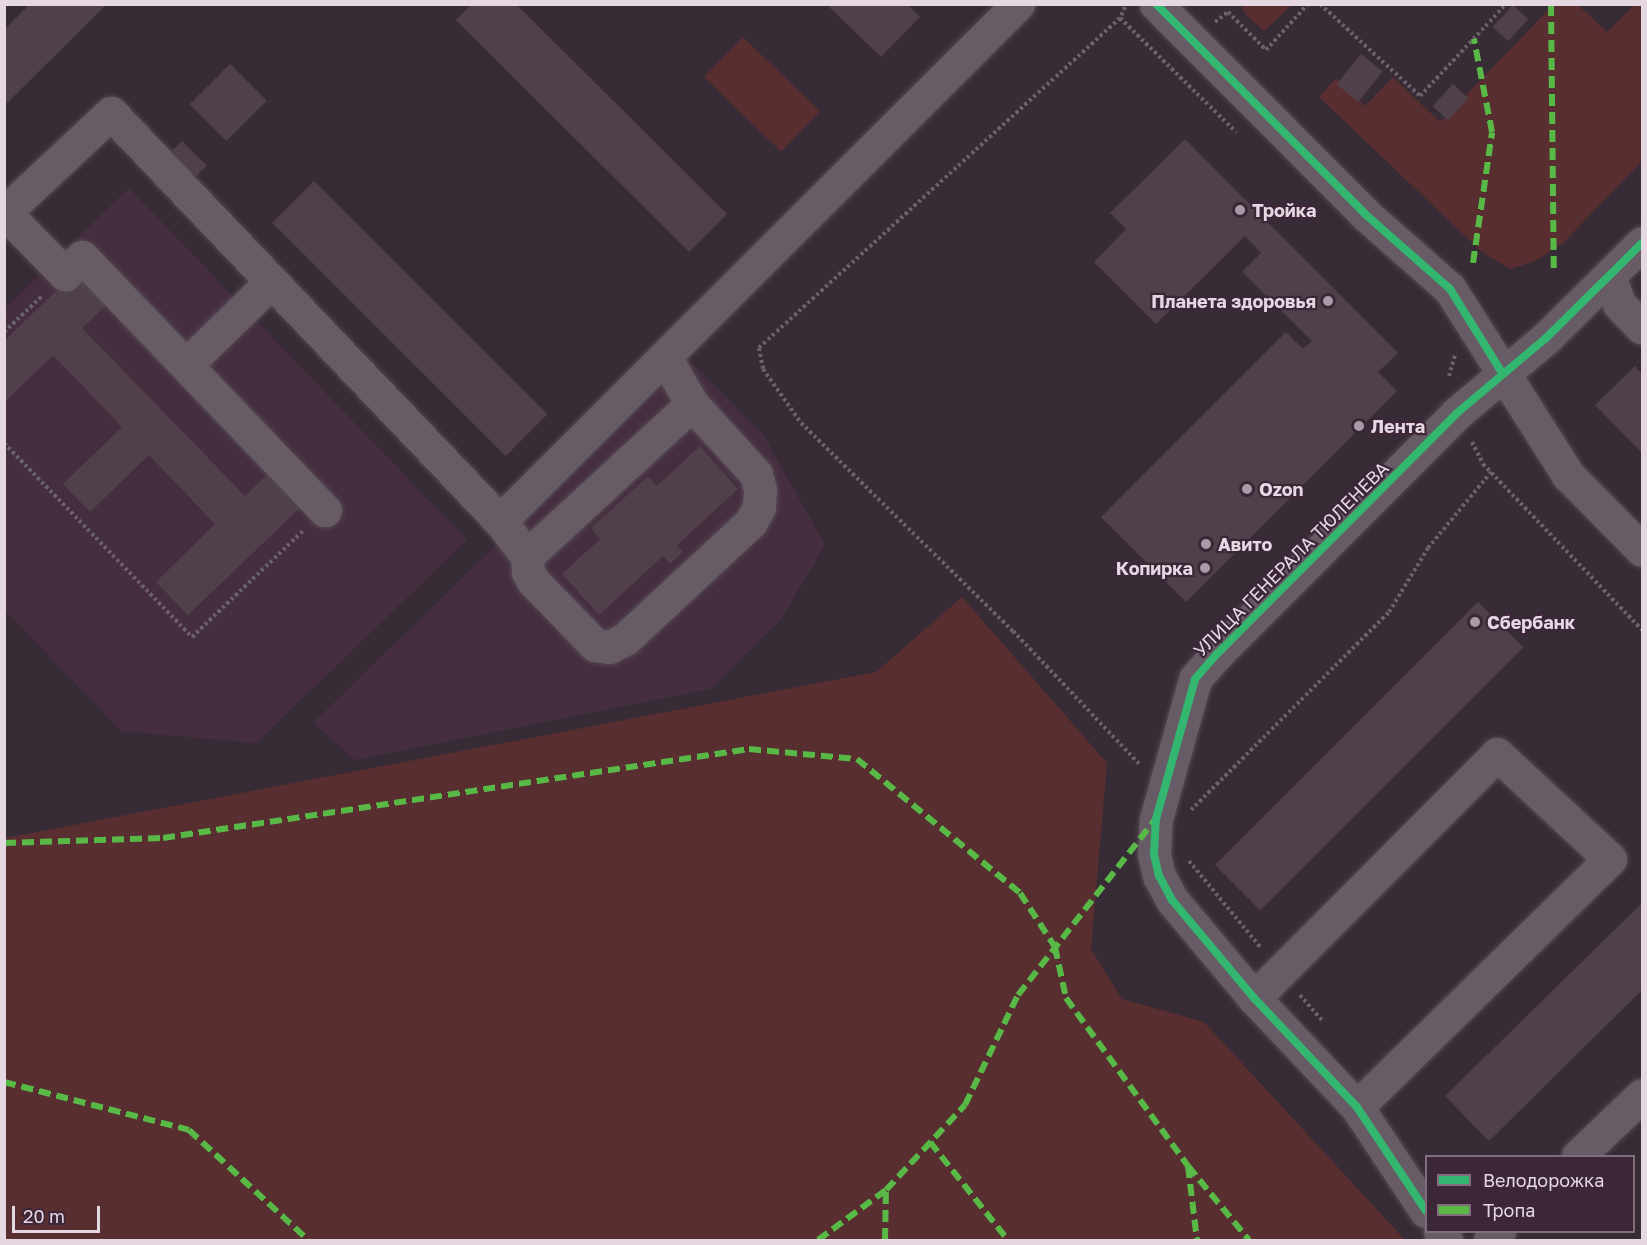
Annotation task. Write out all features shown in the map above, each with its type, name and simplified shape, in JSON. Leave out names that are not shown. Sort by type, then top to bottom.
[{"type":"street","points":[[500,521],[1018,4]]},
{"type":"street","points":[[1156,4],[1365,214],[1450,289],[1568,475],[1642,550]]},
{"type":"street","points":[[325,510],[82,257],[65,274],[5,213],[111,113],[500,521],[527,556],[528,572],[533,581],[595,645],[609,647],[625,639],[751,522],[759,507],[756,474],[692,404],[665,357]]},
{"type":"street","name":"УЛИЦА ГЕНЕРАЛА ТЮЛЕНЕВА","points":[[1425,1209],[1357,1107],[1254,998],[1172,900],[1159,876],[1154,854],[1156,819],[1195,679],[1457,413],[1546,338],[1642,243]]},
{"type":"street","points":[[1609,276],[1619,304],[1642,328]]},
{"type":"street","points":[[186,364],[271,282]]},
{"type":"street","points":[[527,556],[692,404]]},
{"type":"street","points":[[1254,998],[1497,754],[1610,859],[1357,1107]]},
{"type":"street","points":[[1579,1155],[1642,1095]]},
{"type":"path","points":[[1126,4],[1120,18],[759,348],[763,369],[801,423],[1013,631],[1186,815],[1389,612],[1428,548],[1491,472]]},
{"type":"path","points":[[1156,57],[1189,39],[1228,12],[1266,50],[1308,4]]},
{"type":"path","points":[[1320,4],[1420,96],[1506,4]]},
{"type":"path","points":[[1120,18],[1156,57],[1241,137]]},
{"type":"path","points":[[4,332],[65,274]]},
{"type":"path","points":[[1446,380],[1452,373],[1456,345]]},
{"type":"path","points":[[1457,413],[1491,472],[1642,630]]},
{"type":"path","points":[[4,443],[192,637],[325,510]]},
{"type":"path","points":[[1182,852],[1325,1024]]},
{"type":"shaded area","points":[[1241,5],[1292,5],[1264,31],[1246,15]]},
{"type":"shaded area","points":[[1553,5],[1578,5],[1607,32],[1634,5],[1642,5],[1642,161],[1563,243],[1535,261],[1510,269],[1482,252],[1319,97],[1336,78],[1365,106],[1393,77],[1440,122]]},
{"type":"shaded area","points":[[743,37],[820,111],[781,152],[704,77]]},
{"type":"shaded area","points":[[129,188],[467,540],[256,743],[121,731],[5,610],[5,308]]},
{"type":"shaded area","points":[[688,359],[763,434],[825,545],[781,619],[710,689],[354,760],[314,722]]},
{"type":"shaded area","points":[[962,597],[1107,763],[1091,949],[1122,999],[1204,1022],[1405,1240],[5,1240],[5,838],[876,672]]},
{"type":"building","points":[[30,4],[107,4],[4,106],[4,30]]},
{"type":"building","points":[[472,4],[516,4],[727,214],[689,252],[456,20]]},
{"type":"building","points":[[826,4],[907,4],[920,17],[881,57]]},
{"type":"building","points":[[1513,5],[1528,19],[1508,41],[1493,27]]},
{"type":"building","points":[[1361,54],[1383,72],[1358,102],[1336,84]]},
{"type":"building","points":[[230,64],[267,101],[226,141],[190,104]]},
{"type":"building","points":[[1453,84],[1468,98],[1448,120],[1433,106]]},
{"type":"building","points":[[1185,139],[1398,353],[1378,372],[1397,391],[1186,602],[1101,517],[1286,332],[1303,349],[1312,341],[1242,272],[1261,253],[1245,236],[1156,324],[1094,262],[1126,229],[1110,213]]},
{"type":"building","points":[[182,141],[207,166],[189,183],[164,159]]},
{"type":"building","points":[[314,181],[547,414],[506,456],[272,223]]},
{"type":"building","points":[[80,268],[111,301],[82,328],[245,496],[273,469],[305,503],[188,615],[156,582],[215,524],[149,455],[90,512],[63,484],[122,427],[53,355],[4,403],[4,341]]},
{"type":"building","points":[[1635,366],[1642,374],[1642,453],[1595,405]]},
{"type":"building","points":[[700,446],[738,489],[677,545],[683,552],[670,564],[663,556],[599,615],[562,574],[600,539],[591,528],[648,476],[657,486]]},
{"type":"building","points":[[1478,602],[1523,647],[1260,910],[1215,865]]},
{"type":"building","points":[[1642,903],[1642,990],[1489,1141],[1445,1096]]},
{"type":"marked path","points":[[1551,4],[1554,270]]},
{"type":"marked path","points":[[1473,263],[1492,132],[1474,39]]},
{"type":"marked path","points":[[4,843],[163,838],[749,749],[857,759],[1020,893],[1055,947],[1066,998],[1188,1166],[1249,1240]]},
{"type":"marked path","points":[[818,1240],[886,1190],[965,1105],[1018,995],[1154,821]]},
{"type":"marked path","points":[[4,1082],[189,1130],[308,1240]]},
{"type":"marked path","points":[[930,1142],[1008,1240]]},
{"type":"marked path","points":[[1188,1166],[1197,1240]]},
{"type":"marked path","points":[[885,1240],[886,1190]]},
{"type":"cycle path","points":[[1156,4],[1365,214],[1450,289],[1503,374]]},
{"type":"cycle path","points":[[1425,1209],[1357,1107],[1254,998],[1172,900],[1159,876],[1154,854],[1156,819],[1195,679],[1217,654],[1457,413],[1546,338],[1642,243]]},
{"type":"place","name":"Тройка","points":[[1240,210]]},
{"type":"place","name":"Планета здоровья","points":[[1328,301]]},
{"type":"place","name":"Лента","points":[[1359,426]]},
{"type":"place","name":"Ozon","points":[[1247,489]]},
{"type":"place","name":"Авито","points":[[1206,544]]},
{"type":"place","name":"Копирка","points":[[1205,568]]},
{"type":"place","name":"Сбербанк","points":[[1475,622]]}]
